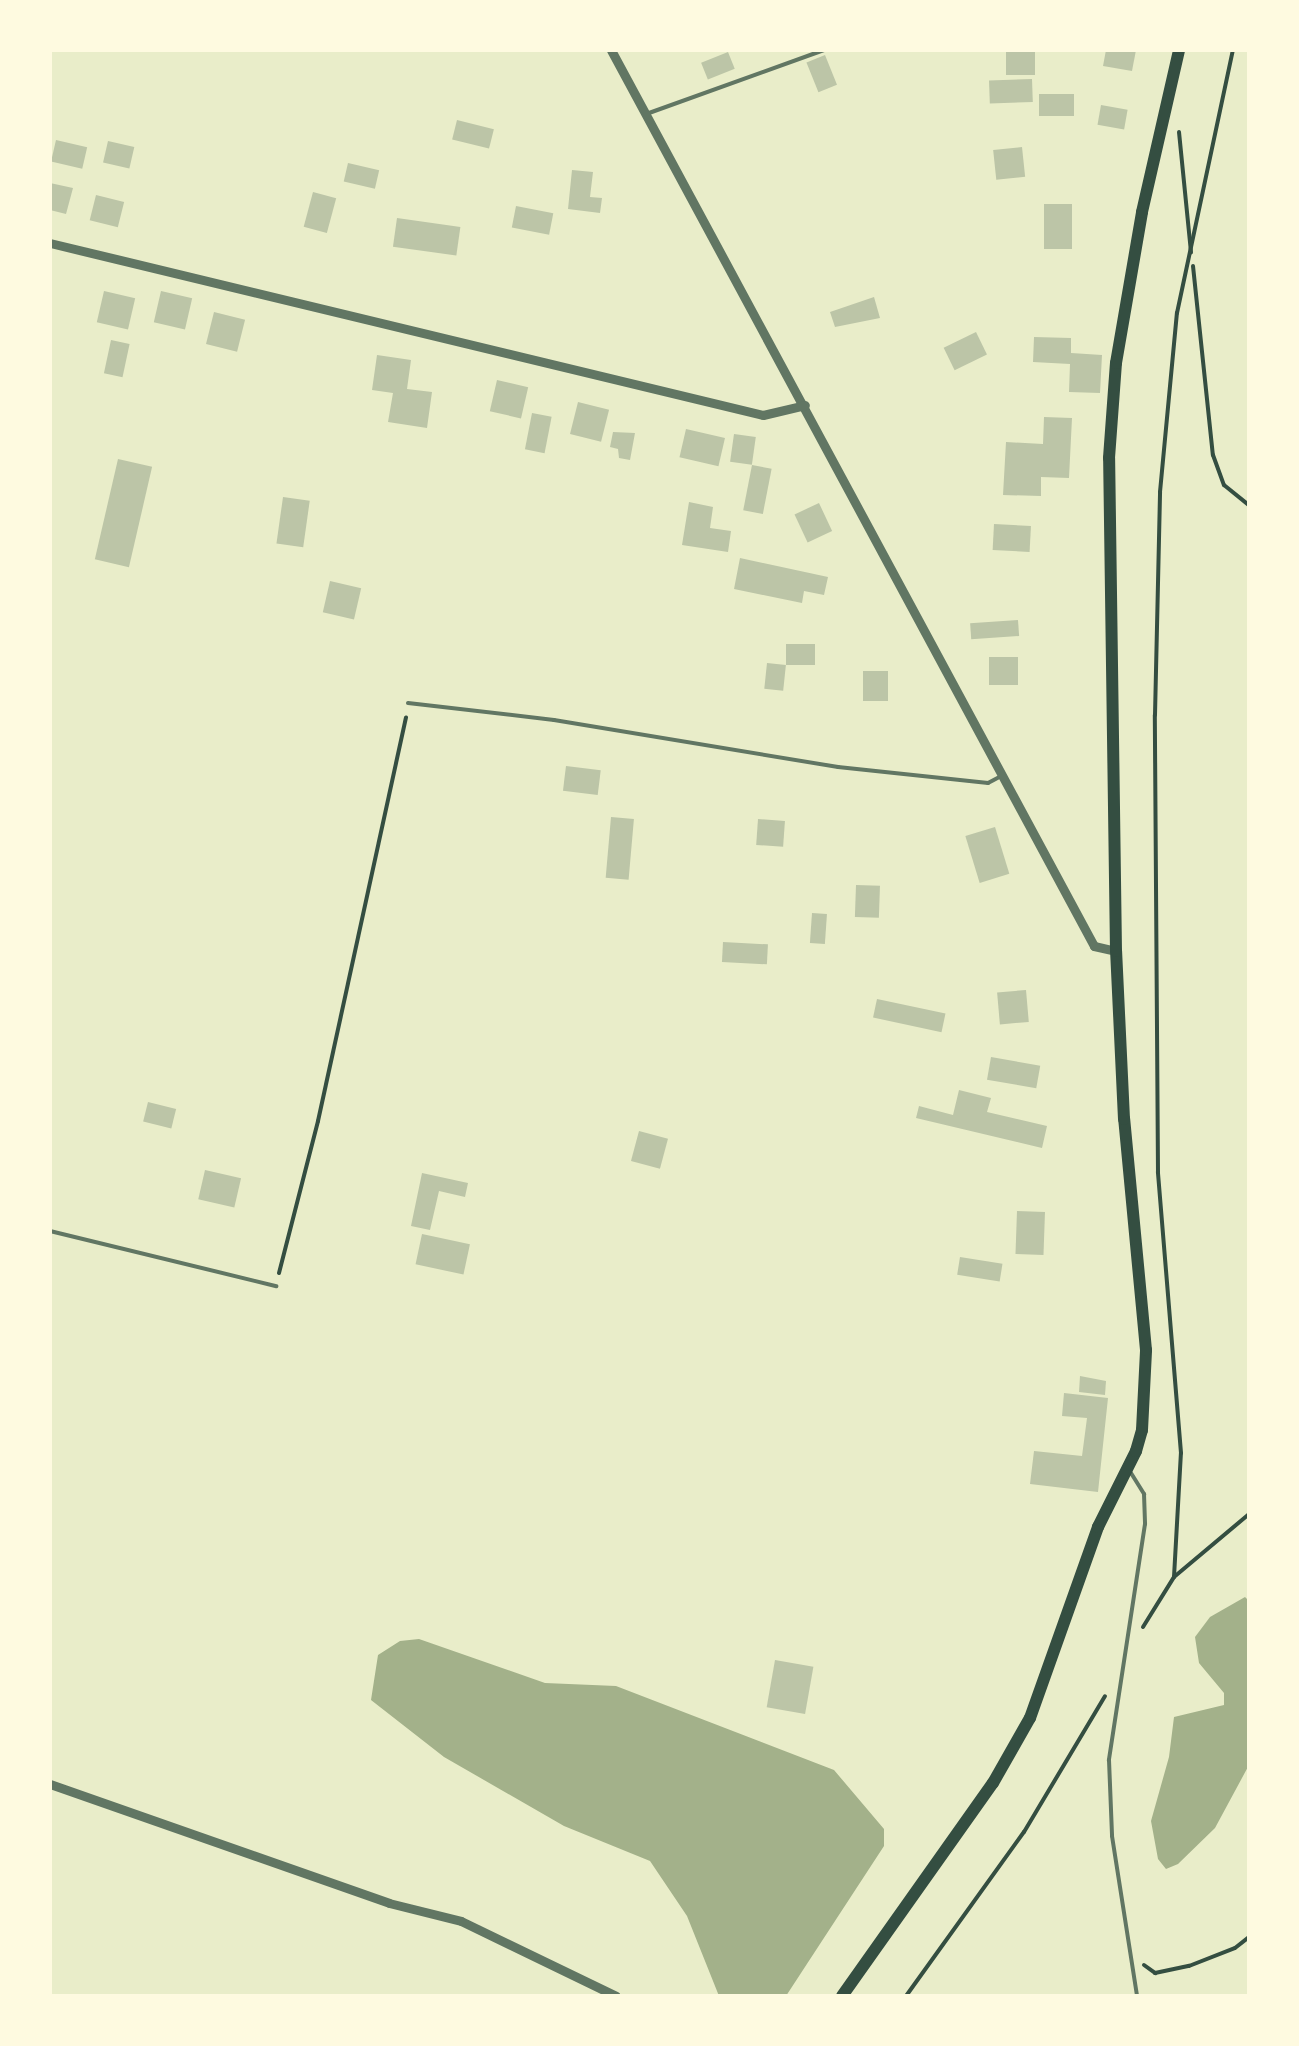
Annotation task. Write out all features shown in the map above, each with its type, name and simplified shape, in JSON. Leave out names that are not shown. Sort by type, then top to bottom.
[{"type":"main road","points":[[842,1996],[993,1784],[1030,1718],[1098,1527],[1128,1469],[1144,1420],[1146,1350],[1124,1118],[1116,951],[1109,498],[1116,362],[1142,212],[1179,50]]},
{"type":"street","points":[[611,50],[1094,946],[1116,951]]},
{"type":"street","points":[[50,243],[763,415],[805,404]]},
{"type":"street","points":[[50,1784],[389,1903],[461,1921],[616,1996]]},
{"type":"lane","points":[[644,115],[824,50]]},
{"type":"lane","points":[[408,703],[554,720],[838,767],[988,783],[1004,774]]},
{"type":"lane","points":[[50,1232],[276,1286]]},
{"type":"lane","points":[[1128,1469],[1144,1494],[1145,1524],[1109,1760],[1112,1836],[1136,1996]]},
{"type":"path","points":[[1174,1576],[1182,1453],[1158,1172],[1155,715],[1167,390],[1177,313],[1192,260],[1232,50]]},
{"type":"path","points":[[1177,114],[1212,455],[1224,486],[1249,506]]},
{"type":"path","points":[[276,1286],[318,1121],[408,703]]},
{"type":"path","points":[[1144,1626],[1174,1576],[1249,1514]]},
{"type":"path","points":[[906,1996],[1024,1832],[1106,1695]]},
{"type":"path","points":[[1130,1955],[1156,1972],[1189,1966],[1235,1948],[1249,1937]]},
{"type":"shaded area","points":[[1245,1597],[1249,1601],[1249,1765],[1215,1828],[1178,1864],[1166,1869],[1158,1859],[1151,1821],[1169,1757],[1174,1717],[1224,1705],[1224,1693],[1199,1663],[1195,1637],[1210,1617]]},
{"type":"shaded area","points":[[419,1639],[545,1683],[616,1686],[834,1770],[884,1829],[884,1846],[786,1996],[719,1996],[687,1916],[650,1861],[564,1826],[444,1757],[371,1700],[378,1655],[400,1641]]},
{"type":"building","points":[[1006,50],[1035,50],[1035,75],[1006,75]]},
{"type":"building","points":[[1106,50],[1136,50],[1132,71],[1103,66]]},
{"type":"building","points":[[728,52],[735,69],[708,80],[701,63]]},
{"type":"building","points":[[825,55],[837,85],[818,92],[806,62]]},
{"type":"building","points":[[1032,79],[1033,102],[990,103],[989,81]]},
{"type":"building","points":[[1039,94],[1074,94],[1074,116],[1039,116]]},
{"type":"building","points":[[1101,105],[1128,110],[1124,129],[1098,125]]},
{"type":"building","points":[[457,120],[494,129],[489,149],[452,139]]},
{"type":"building","points":[[56,140],[87,147],[82,169],[51,161]]},
{"type":"building","points":[[108,141],[134,147],[129,169],[103,162]]},
{"type":"building","points":[[1022,147],[1025,177],[996,180],[993,150]]},
{"type":"building","points":[[348,163],[379,170],[375,189],[344,182]]},
{"type":"building","points":[[572,170],[593,172],[590,197],[602,198],[600,213],[568,209]]},
{"type":"building","points":[[50,183],[73,188],[66,214],[50,210]]},
{"type":"building","points":[[313,192],[336,198],[327,233],[304,227]]},
{"type":"building","points":[[96,195],[124,202],[118,227],[90,220]]},
{"type":"building","points":[[1044,204],[1072,204],[1072,249],[1044,249]]},
{"type":"building","points":[[516,206],[553,213],[549,235],[512,228]]},
{"type":"building","points":[[397,218],[460,227],[456,256],[393,247]]},
{"type":"building","points":[[104,291],[135,298],[128,329],[97,322]]},
{"type":"building","points":[[161,291],[192,298],[185,329],[154,322]]},
{"type":"building","points":[[874,297],[880,318],[835,327],[830,312]]},
{"type":"building","points":[[214,312],[245,320],[237,352],[206,344]]},
{"type":"building","points":[[976,332],[987,354],[955,370],[944,348]]},
{"type":"building","points":[[1034,337],[1071,338],[1071,353],[1102,355],[1100,393],[1069,392],[1070,364],[1033,362]]},
{"type":"building","points":[[111,340],[130,344],[123,377],[104,373]]},
{"type":"building","points":[[377,355],[411,360],[407,389],[432,392],[427,428],[388,422],[393,393],[372,390]]},
{"type":"building","points":[[497,380],[528,387],[521,418],[490,411]]},
{"type":"building","points":[[578,402],[609,410],[601,442],[570,434]]},
{"type":"building","points":[[532,413],[552,417],[545,453],[525,449]]},
{"type":"building","points":[[1044,417],[1072,418],[1069,478],[1041,477],[1041,496],[1003,495],[1006,442],[1043,444]]},
{"type":"building","points":[[686,429],[725,438],[718,466],[679,457]]},
{"type":"building","points":[[613,432],[635,433],[630,460],[619,458],[618,449],[610,447]]},
{"type":"building","points":[[734,434],[756,437],[752,465],[730,462]]},
{"type":"building","points":[[118,459],[152,467],[129,567],[95,559]]},
{"type":"building","points":[[752,465],[772,469],[763,514],[743,510]]},
{"type":"building","points":[[283,497],[310,501],[303,547],[276,544]]},
{"type":"building","points":[[689,502],[713,507],[710,528],[731,531],[728,552],[682,545]]},
{"type":"building","points":[[819,503],[832,531],[808,543],[795,514]]},
{"type":"building","points":[[994,524],[1031,526],[1030,552],[993,550]]},
{"type":"building","points":[[740,558],[828,577],[824,595],[804,591],[802,603],[734,589]]},
{"type":"building","points":[[330,581],[361,588],[354,619],[323,612]]},
{"type":"building","points":[[1018,620],[1019,636],[971,639],[970,623]]},
{"type":"building","points":[[786,644],[815,644],[815,665],[786,665]]},
{"type":"building","points":[[989,657],[1018,657],[1018,685],[989,685]]},
{"type":"building","points":[[767,663],[786,665],[783,691],[764,689]]},
{"type":"building","points":[[863,671],[888,671],[888,701],[863,701]]},
{"type":"building","points":[[566,766],[601,770],[598,795],[563,791]]},
{"type":"building","points":[[611,817],[634,819],[629,880],[606,878]]},
{"type":"building","points":[[758,819],[785,821],[783,847],[756,845]]},
{"type":"building","points":[[995,827],[1009,874],[980,883],[965,836]]},
{"type":"building","points":[[856,885],[880,886],[879,918],[855,917]]},
{"type":"building","points":[[812,913],[827,914],[825,944],[810,943]]},
{"type":"building","points":[[723,942],[768,944],[767,964],[722,962]]},
{"type":"building","points":[[1026,990],[1029,1022],[1000,1024],[997,993]]},
{"type":"building","points":[[877,999],[945,1014],[942,1032],[873,1018]]},
{"type":"building","points":[[991,1057],[1040,1066],[1036,1088],[987,1080]]},
{"type":"building","points":[[959,1090],[991,1098],[987,1112],[1047,1126],[1042,1148],[916,1118],[919,1106],[953,1115]]},
{"type":"building","points":[[148,1102],[176,1109],[171,1128],[143,1121]]},
{"type":"building","points":[[639,1131],[668,1139],[660,1169],[631,1161]]},
{"type":"building","points":[[205,1170],[241,1178],[234,1208],[198,1199]]},
{"type":"building","points":[[422,1173],[468,1183],[465,1197],[439,1191],[430,1230],[411,1226]]},
{"type":"building","points":[[1017,1211],[1045,1212],[1043,1255],[1015,1254]]},
{"type":"building","points":[[422,1234],[470,1244],[463,1275],[416,1264]]},
{"type":"building","points":[[960,1257],[1002,1264],[1000,1282],[957,1275]]},
{"type":"building","points":[[1080,1376],[1106,1381],[1105,1395],[1079,1392]]},
{"type":"building","points":[[1064,1393],[1108,1398],[1098,1492],[1030,1484],[1034,1451],[1082,1456],[1087,1418],[1062,1416]]},
{"type":"building","points":[[775,1660],[813,1667],[805,1714],[767,1707]]}]
